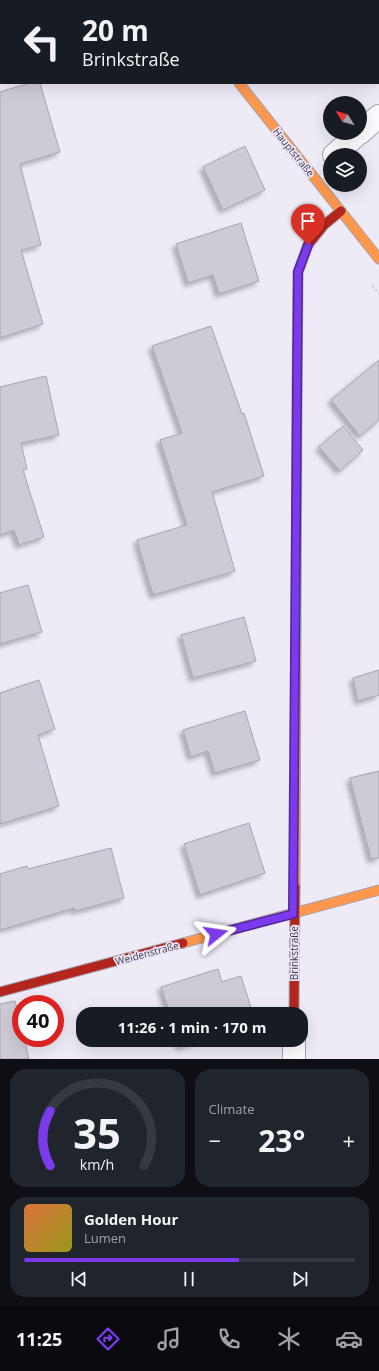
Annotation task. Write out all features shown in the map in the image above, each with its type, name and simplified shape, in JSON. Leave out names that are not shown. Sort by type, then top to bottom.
[{"type":"street","name":"Hauptstraße","points":[[240,84],[379,259]]},
{"type":"street","points":[[367,127],[379,116]]},
{"type":"street","points":[[342,148],[352,140]]},
{"type":"street","points":[[312,175],[323,165]]},
{"type":"street","name":"Brinkstraße","points":[[294,1007],[293,914],[298,272],[308,245],[324,225],[341,210]]},
{"type":"street","name":"Weidenstraße","points":[[0,992],[379,890]]},
{"type":"street","points":[[294,1047],[294,1059]]},
{"type":"building","points":[[27,84],[40,84],[60,152],[20,164],[41,245],[21,250],[43,324],[0,338],[0,92]]},
{"type":"building","points":[[245,146],[265,190],[223,210],[203,167]]},
{"type":"building","points":[[241,223],[259,281],[219,294],[213,275],[188,283],[176,244]]},
{"type":"building","points":[[211,326],[242,414],[244,413],[264,476],[212,492],[235,571],[153,595],[137,540],[187,525],[160,440],[182,433],[152,346]]},
{"type":"building","points":[[379,360],[379,420],[360,436],[331,400]]},
{"type":"building","points":[[46,376],[59,435],[21,443],[27,469],[23,470],[44,537],[19,545],[14,530],[0,535],[0,387]]},
{"type":"building","points":[[343,426],[363,450],[340,471],[319,447]]},
{"type":"building","points":[[28,585],[42,632],[0,644],[0,593]]},
{"type":"building","points":[[244,617],[256,661],[193,678],[181,635]]},
{"type":"building","points":[[379,670],[379,695],[358,701],[353,678]]},
{"type":"building","points":[[39,680],[55,729],[38,735],[59,806],[0,824],[0,693]]},
{"type":"building","points":[[245,711],[260,760],[215,773],[208,751],[191,757],[183,730]]},
{"type":"building","points":[[379,771],[379,858],[371,859],[350,778]]},
{"type":"building","points":[[249,823],[265,873],[200,895],[184,844]]},
{"type":"building","points":[[111,848],[124,898],[75,911],[74,908],[0,930],[0,874],[27,866],[28,869]]},
{"type":"building","points":[[218,969],[222,982],[241,976],[251,1007],[168,1007],[161,987]]},
{"type":"building","points":[[12,1002],[12,1047],[26,1047],[29,1059],[0,1059],[0,1004]]},
{"type":"traffic: fast","points":[[296,640],[297,391]]},
{"type":"traffic: slow","points":[[240,84],[379,259]]},
{"type":"traffic: slow","points":[[295,887],[296,640]]},
{"type":"traffic: slow","points":[[183,943],[379,890]]},
{"type":"traffic: jam","points":[[297,391],[298,272],[308,245],[324,225],[341,211]]},
{"type":"traffic: jam","points":[[294,1007],[295,887]]},
{"type":"traffic: jam","points":[[0,992],[183,943]]},
{"type":"route","points":[[216,934],[293,914],[298,272],[308,245]]}]
